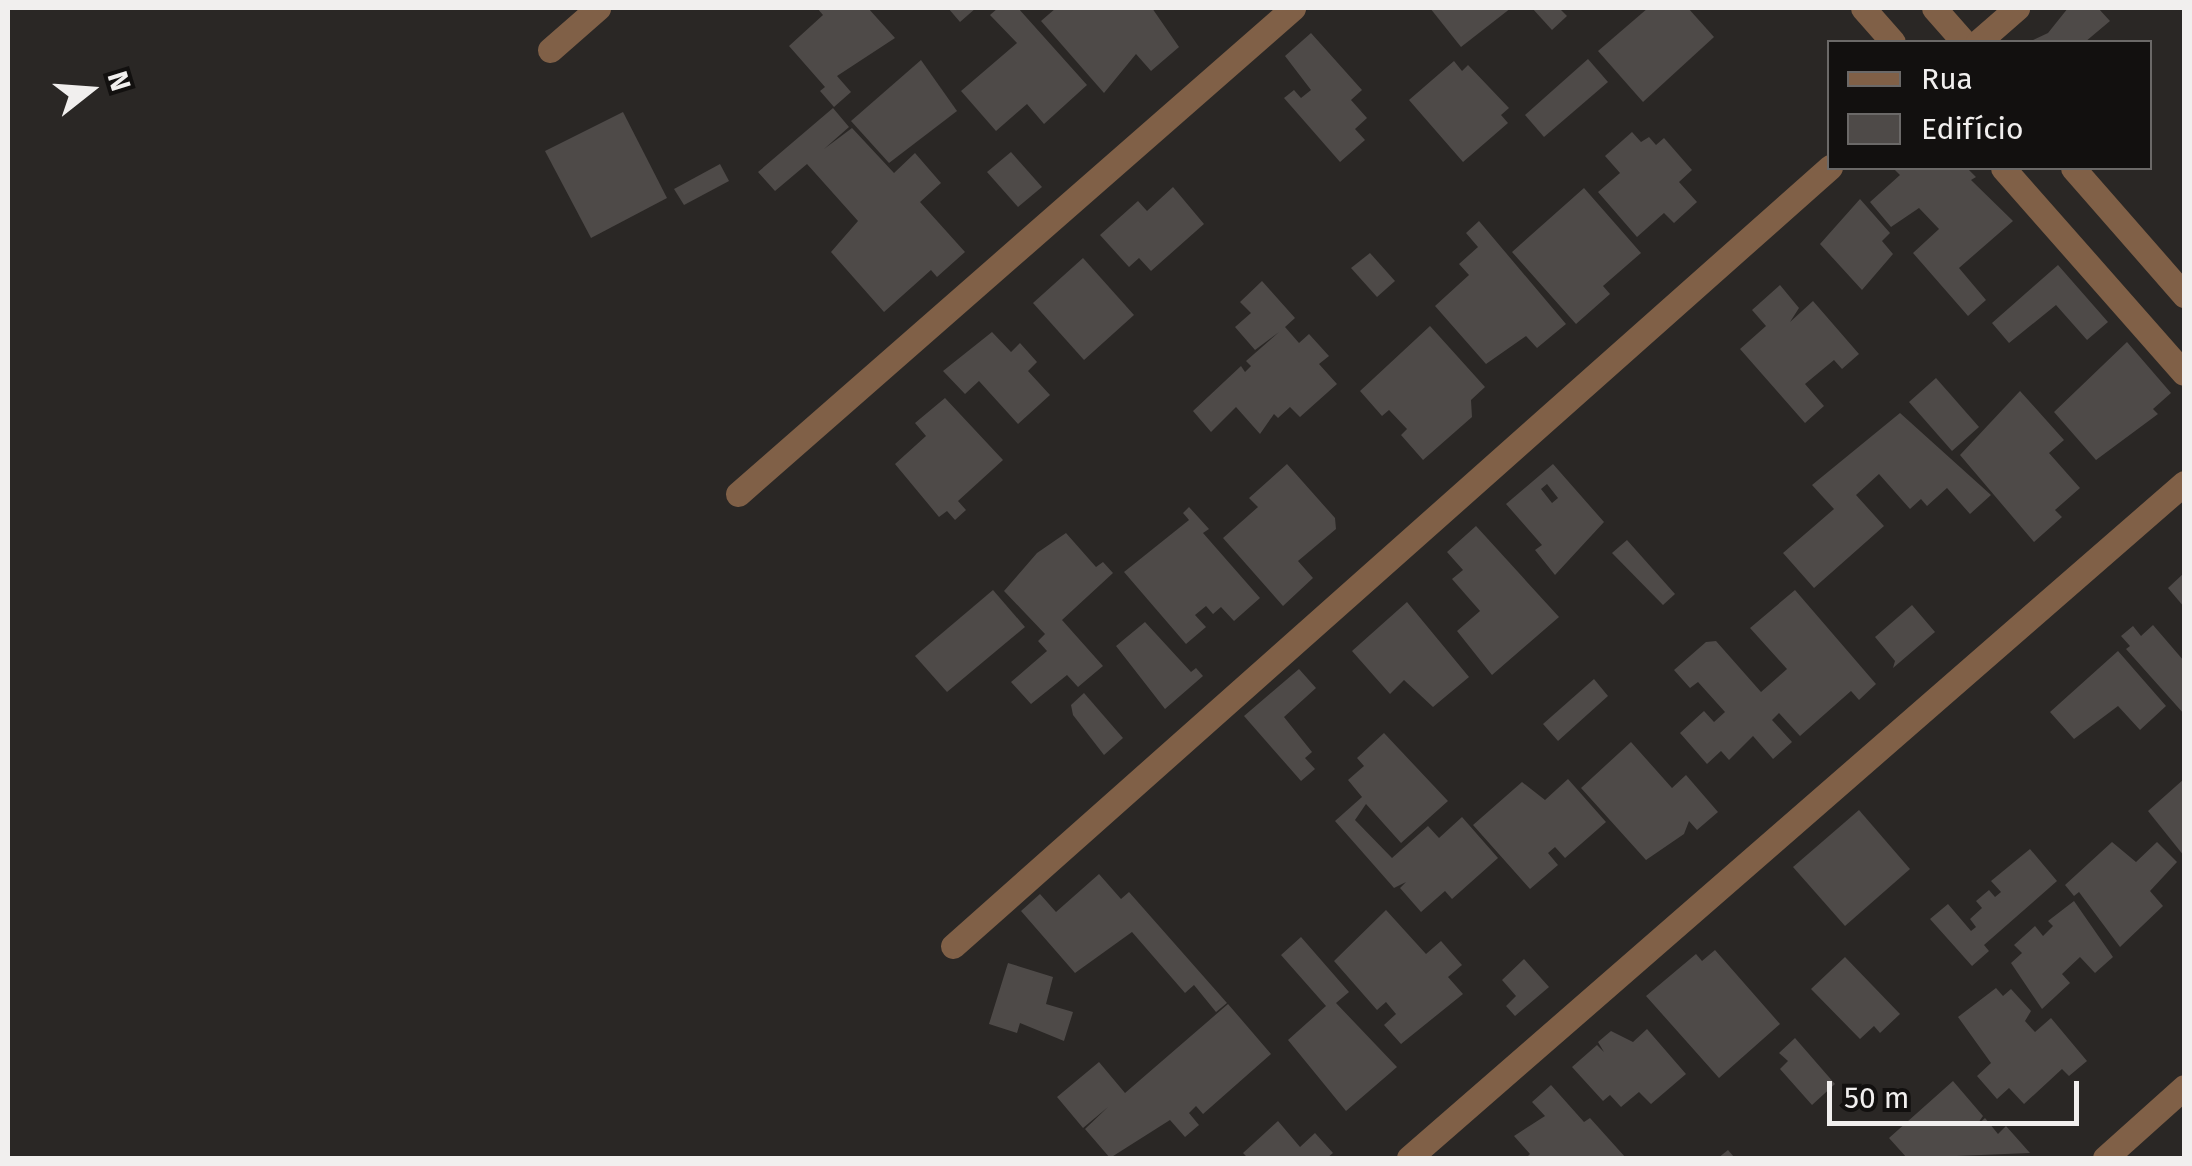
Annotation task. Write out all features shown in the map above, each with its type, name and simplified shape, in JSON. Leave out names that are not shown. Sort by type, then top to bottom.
[{"type":"street","points":[[550,50],[598,8]]},
{"type":"street","points":[[738,494],[1293,8]]},
{"type":"street","points":[[1934,8],[1962,40]]},
{"type":"street","points":[[1980,40],[2017,8]]},
{"type":"street","points":[[1873,12],[1892,40]]},
{"type":"street","points":[[953,946],[1827,170]]},
{"type":"street","points":[[2005,170],[2183,364]]},
{"type":"street","points":[[2076,170],[2184,295]]},
{"type":"street","points":[[1409,1158],[2184,482]]},
{"type":"street","points":[[2105,1158],[2184,1087]]},
{"type":"building","points":[[817,8],[868,8],[895,38],[837,76],[851,92],[834,107],[820,91],[825,87],[789,46],[823,15]]},
{"type":"building","points":[[948,8],[976,8],[960,22]]},
{"type":"building","points":[[998,8],[1018,8],[1087,85],[1044,124],[1027,104],[996,131],[961,91],[1017,43],[990,15]]},
{"type":"building","points":[[1056,8],[1152,8],[1179,47],[1151,71],[1136,54],[1104,93],[1041,21]]},
{"type":"building","points":[[1430,8],[1511,8],[1461,47]]},
{"type":"building","points":[[1532,8],[1559,8],[1567,16],[1552,30]]},
{"type":"building","points":[[1648,8],[1688,8],[1714,37],[1643,102],[1598,51]]},
{"type":"building","points":[[2068,8],[2098,8],[2110,21],[2087,40],[2033,40],[2048,33]]},
{"type":"building","points":[[1311,33],[1362,90],[1351,100],[1367,118],[1355,129],[1365,140],[1340,162],[1284,98],[1294,90],[1301,98],[1311,90],[1285,56]]},
{"type":"building","points":[[1588,59],[1608,82],[1544,137],[1525,115]]},
{"type":"building","points":[[921,60],[957,111],[889,163],[851,121]]},
{"type":"building","points":[[1454,61],[1462,71],[1468,65],[1509,108],[1501,115],[1508,123],[1463,162],[1409,100]]},
{"type":"building","points":[[833,108],[849,127],[824,149],[852,128],[894,173],[915,153],[941,183],[920,202],[965,252],[937,277],[931,270],[884,312],[831,252],[858,221],[807,164],[775,191],[758,172]]},
{"type":"building","points":[[623,112],[667,198],[591,238],[545,151]]},
{"type":"building","points":[[1632,132],[1641,142],[1649,137],[1656,145],[1664,138],[1692,170],[1679,182],[1697,202],[1674,223],[1664,213],[1637,237],[1598,192],[1620,173],[1605,156]]},
{"type":"building","points":[[1011,152],[1042,187],[1018,207],[987,172]]},
{"type":"building","points":[[720,164],[729,181],[684,205],[674,189]]},
{"type":"building","points":[[1895,170],[1969,170],[1976,177],[1971,180],[2013,221],[1959,268],[1986,300],[1968,316],[1913,253],[1939,229],[1919,208],[1891,227],[1870,202],[1900,175]]},
{"type":"building","points":[[1173,187],[1204,224],[1151,271],[1139,258],[1129,267],[1100,235],[1138,201],[1147,211]]},
{"type":"building","points":[[1584,188],[1641,253],[1603,286],[1610,294],[1576,324],[1512,252]]},
{"type":"building","points":[[1860,199],[1890,233],[1882,241],[1893,254],[1862,290],[1820,244]]},
{"type":"building","points":[[1479,221],[1566,324],[1537,348],[1526,336],[1486,364],[1435,306],[1469,275],[1459,264],[1478,247],[1466,233]]},
{"type":"building","points":[[1370,253],[1395,281],[1377,297],[1351,268]]},
{"type":"building","points":[[1083,258],[1134,315],[1084,360],[1033,303]]},
{"type":"building","points":[[2058,265],[2108,322],[2087,340],[2056,305],[2009,343],[1992,323]]},
{"type":"building","points":[[1262,281],[1295,318],[1285,327],[1299,343],[1309,334],[1329,356],[1319,364],[1337,384],[1300,417],[1290,407],[1278,418],[1274,414],[1260,434],[1236,407],[1211,432],[1193,411],[1241,366],[1245,372],[1251,366],[1246,361],[1279,332],[1255,350],[1235,327],[1251,313],[1240,302]]},
{"type":"building","points":[[1780,285],[1799,308],[1790,322],[1813,301],[1859,354],[1842,369],[1834,360],[1805,384],[1824,406],[1805,423],[1740,349],[1766,326],[1752,310]]},
{"type":"building","points":[[1430,326],[1485,387],[1471,400],[1472,417],[1423,460],[1401,435],[1407,429],[1389,410],[1382,416],[1360,391]]},
{"type":"building","points":[[992,332],[1011,352],[1020,343],[1037,362],[1028,371],[1050,395],[1018,424],[979,381],[965,394],[943,371]]},
{"type":"building","points":[[2127,342],[2171,393],[2153,409],[2158,414],[2096,460],[2054,412]]},
{"type":"building","points":[[1936,378],[1979,427],[1952,451],[1909,402]]},
{"type":"building","points":[[2020,391],[2064,440],[2049,453],[2080,488],[2055,510],[2062,517],[2034,542],[1960,455]]},
{"type":"building","points":[[945,398],[1003,460],[958,501],[966,510],[955,520],[947,511],[939,517],[895,464],[926,436],[915,423]]},
{"type":"building","points":[[1900,413],[1991,495],[1970,514],[1947,488],[1927,506],[1921,499],[1910,509],[1879,474],[1856,495],[1884,526],[1814,588],[1783,553],[1834,509],[1812,485]]},
{"type":"building","points":[[1287,464],[1335,518],[1336,529],[1298,561],[1313,578],[1283,606],[1223,538],[1258,507],[1249,498]]},
{"type":"building","points":[[1553,464],[1604,522],[1555,575],[1535,550],[1542,545],[1506,504]],"holes":[[[1547,484],[1558,498],[1552,503],[1541,489]]]},
{"type":"building","points":[[1189,507],[1209,529],[1203,533],[1260,598],[1234,621],[1221,607],[1213,614],[1206,606],[1195,615],[1206,627],[1186,644],[1124,572],[1189,520],[1183,513]]},
{"type":"building","points":[[1476,526],[1559,617],[1492,675],[1457,631],[1480,611],[1452,579],[1463,570],[1447,552]]},
{"type":"building","points":[[1066,533],[1096,567],[1103,562],[1113,573],[1062,620],[1103,666],[1078,687],[1067,675],[1031,704],[1011,682],[1047,651],[1038,641],[1045,634],[1004,591],[1037,553]]},
{"type":"building","points":[[1627,540],[1675,594],[1663,605],[1612,553]]},
{"type":"building","points":[[2184,573],[2184,607],[2168,588]]},
{"type":"building","points":[[993,590],[1025,627],[947,692],[915,656]]},
{"type":"building","points":[[1795,590],[1876,684],[1859,700],[1851,691],[1800,736],[1779,713],[1772,720],[1792,742],[1773,759],[1753,736],[1729,760],[1721,751],[1707,764],[1680,733],[1704,711],[1714,722],[1725,712],[1698,682],[1690,688],[1674,670],[1706,642],[1716,641],[1761,692],[1787,669],[1750,628]]},
{"type":"building","points":[[1407,602],[1469,677],[1433,707],[1404,680],[1390,694],[1352,651]]},
{"type":"building","points":[[1912,605],[1935,632],[1893,668],[1895,661],[1875,637]]},
{"type":"building","points":[[1145,622],[1191,672],[1196,668],[1203,676],[1165,709],[1116,646]]},
{"type":"building","points":[[2153,625],[2184,661],[2184,714],[2126,649],[2130,646],[2121,636],[2133,626],[2141,636]]},
{"type":"building","points":[[2118,651],[2166,706],[2140,730],[2118,706],[2074,739],[2050,712]]},
{"type":"building","points":[[1299,669],[1316,688],[1284,717],[1312,752],[1305,758],[1315,769],[1301,781],[1244,716]]},
{"type":"building","points":[[1594,679],[1608,696],[1558,741],[1543,724]]},
{"type":"building","points":[[1084,693],[1123,738],[1104,755],[1073,715],[1071,705]]},
{"type":"building","points":[[1384,733],[1448,801],[1401,843],[1366,804],[1355,820],[1392,858],[1428,826],[1439,838],[1462,817],[1498,858],[1452,899],[1445,891],[1421,912],[1400,888],[1406,882],[1394,888],[1335,821],[1362,797],[1348,780],[1364,766],[1357,758]]},
{"type":"building","points":[[1631,742],[1672,788],[1686,775],[1718,812],[1697,830],[1689,821],[1684,834],[1646,860],[1581,788]]},
{"type":"building","points":[[1568,779],[1606,822],[1565,858],[1555,847],[1548,853],[1558,865],[1530,889],[1473,825],[1522,782],[1545,800]]},
{"type":"building","points":[[2184,779],[2184,856],[2148,811]]},
{"type":"building","points":[[1859,810],[1910,869],[1845,926],[1793,867]]},
{"type":"building","points":[[2112,842],[2136,862],[2157,842],[2177,862],[2150,891],[2163,906],[2120,947],[2079,892],[2074,896],[2065,885]]},
{"type":"building","points":[[2030,849],[2057,881],[1984,945],[1989,951],[1972,966],[1930,919],[1948,904],[1971,931],[1976,927],[1970,919],[1982,908],[1976,901],[1989,890],[1995,897],[2001,892],[1991,881]]},
{"type":"building","points":[[1099,874],[1121,899],[1129,892],[1227,1003],[1216,1012],[1194,985],[1185,993],[1132,932],[1075,973],[1021,911],[1040,894],[1056,912]]},
{"type":"building","points":[[2074,901],[2113,957],[2095,973],[2080,957],[2062,974],[2070,983],[2042,1009],[2011,963],[2022,953],[2014,945],[2035,926],[2043,936],[2053,926],[2048,921]]},
{"type":"building","points":[[1386,910],[1426,954],[1441,941],[1462,965],[1448,977],[1463,994],[1401,1044],[1384,1025],[1396,1014],[1386,1002],[1377,1010],[1334,961]]},
{"type":"building","points":[[1301,937],[1349,992],[1336,1003],[1397,1067],[1346,1111],[1288,1040],[1326,1006],[1281,955]]},
{"type":"building","points":[[1715,950],[1780,1024],[1719,1078],[1646,996],[1696,954],[1702,961]]},
{"type":"building","points":[[1845,957],[1900,1014],[1880,1033],[1874,1026],[1860,1039],[1811,989]]},
{"type":"building","points":[[1524,959],[1549,987],[1515,1016],[1506,1006],[1516,996],[1502,980]]},
{"type":"building","points":[[1008,963],[1053,977],[1046,1004],[1073,1012],[1064,1041],[1020,1023],[1017,1033],[989,1024]]},
{"type":"building","points":[[1996,988],[2003,996],[2011,989],[2031,1011],[2025,1021],[2035,1032],[2051,1018],[2087,1061],[2069,1076],[2062,1069],[2024,1104],[2009,1088],[1997,1099],[1977,1076],[1991,1063],[1958,1017]]},
{"type":"building","points":[[1228,1004],[1271,1054],[1203,1114],[1196,1106],[1189,1113],[1199,1125],[1185,1137],[1170,1120],[1110,1158],[1085,1129],[1108,1107],[1083,1128],[1057,1097],[1099,1062],[1125,1093]]},
{"type":"building","points":[[1647,1029],[1686,1074],[1651,1104],[1639,1092],[1621,1107],[1610,1095],[1603,1101],[1572,1067],[1597,1045],[1604,1052],[1598,1042],[1611,1031],[1633,1042]]},
{"type":"building","points":[[1795,1038],[1835,1084],[1812,1105],[1780,1069],[1788,1061],[1779,1053]]},
{"type":"building","points":[[1953,1081],[1983,1116],[1976,1126],[1985,1118],[1998,1134],[2006,1126],[2030,1153],[1907,1158],[1889,1138]]},
{"type":"building","points":[[1551,1085],[1584,1122],[1590,1118],[1626,1158],[1526,1158],[1530,1154],[1514,1136],[1545,1116],[1532,1102]]},
{"type":"building","points":[[1278,1121],[1300,1147],[1315,1133],[1333,1153],[1327,1158],[1248,1158],[1243,1153]]},
{"type":"building","points":[[1728,1150],[1734,1157],[1743,1158],[1718,1158]]}]
